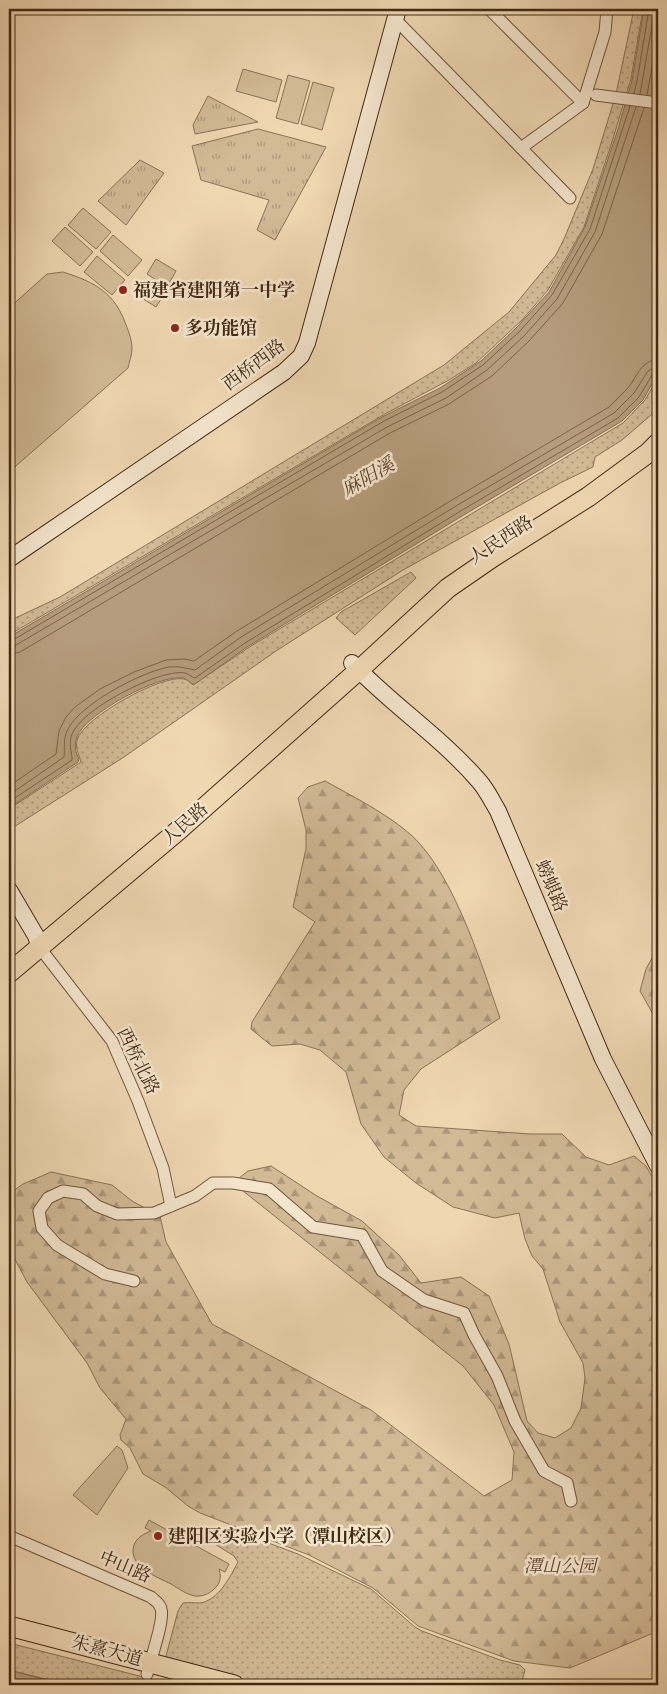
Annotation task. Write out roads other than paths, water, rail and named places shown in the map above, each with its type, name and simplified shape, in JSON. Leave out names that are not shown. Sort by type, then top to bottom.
[{"type":"highway","name":"人民西路","points":[[359,663],[442,582],[466,563],[584,487],[640,445],[658,428]]},
{"type":"highway","name":"人民西路","points":[[359,663],[448,588],[588,497],[648,453],[658,443]]},
{"type":"highway","name":"人民路","points":[[9,958],[36,942],[180,829],[359,663]]},
{"type":"highway","name":"人民路","points":[[9,973],[36,942]]},
{"type":"highway","name":"朱熹大道","points":[[9,1626],[149,1668],[192,1685]]},
{"type":"highway","name":"朱熹大道","points":[[9,1639],[234,1685]]},
{"type":"main road","name":"西桥西路","points":[[9,558],[284,372],[301,356],[307,343],[397,14]]},
{"type":"main road","points":[[359,663],[459,749],[491,784],[504,806],[619,1077],[658,1151]]},
{"type":"main road","name":"螃蜞路","points":[[359,663],[388,699],[451,751],[480,783],[498,811],[603,1059],[658,1166]]},
{"type":"main road","points":[[9,890],[36,942]]},
{"type":"main road","points":[[9,907],[36,942]]},
{"type":"street","points":[[489,9],[583,103]]},
{"type":"street","points":[[521,148],[583,103],[605,32],[607,9]]},
{"type":"street","points":[[397,14],[570,198]]},
{"type":"street","points":[[596,96],[658,103]]},
{"type":"street","name":"西桥北路","points":[[36,942],[112,1041],[163,1168],[171,1206]]},
{"type":"street","points":[[134,1281],[105,1274],[57,1245],[42,1228],[39,1211],[48,1198],[62,1192],[83,1194],[97,1206],[117,1214],[154,1213],[195,1196],[213,1183],[233,1183],[269,1189],[313,1227],[362,1235],[382,1271],[424,1300],[464,1313],[474,1336],[497,1376],[515,1421],[544,1471],[567,1483],[571,1501]]},
{"type":"street","name":"中山路","points":[[9,1536],[151,1597],[157,1602],[162,1616],[149,1668]]},
{"type":"water","name":"麻阳溪","points":[[644,9],[658,9],[658,373],[643,400],[622,421],[247,647],[195,684],[184,678],[172,678],[141,689],[108,707],[83,728],[77,737],[75,745],[79,759],[78,762],[9,808],[9,637],[382,417],[440,388],[481,361],[516,328],[549,292],[585,227],[618,129],[632,80]]},
{"type":"water","points":[[9,1670],[65,1685],[9,1685]]},
{"type":"place","name":"福建省建阳第一中学","points":[[123,290]]},
{"type":"place","name":"多功能馆","points":[[175,328]]},
{"type":"place","name":"建阳区实验小学（潭山校区）","points":[[158,1536]]},
{"type":"park label","name":"潭山公园","points":[[560,1566]]}]
